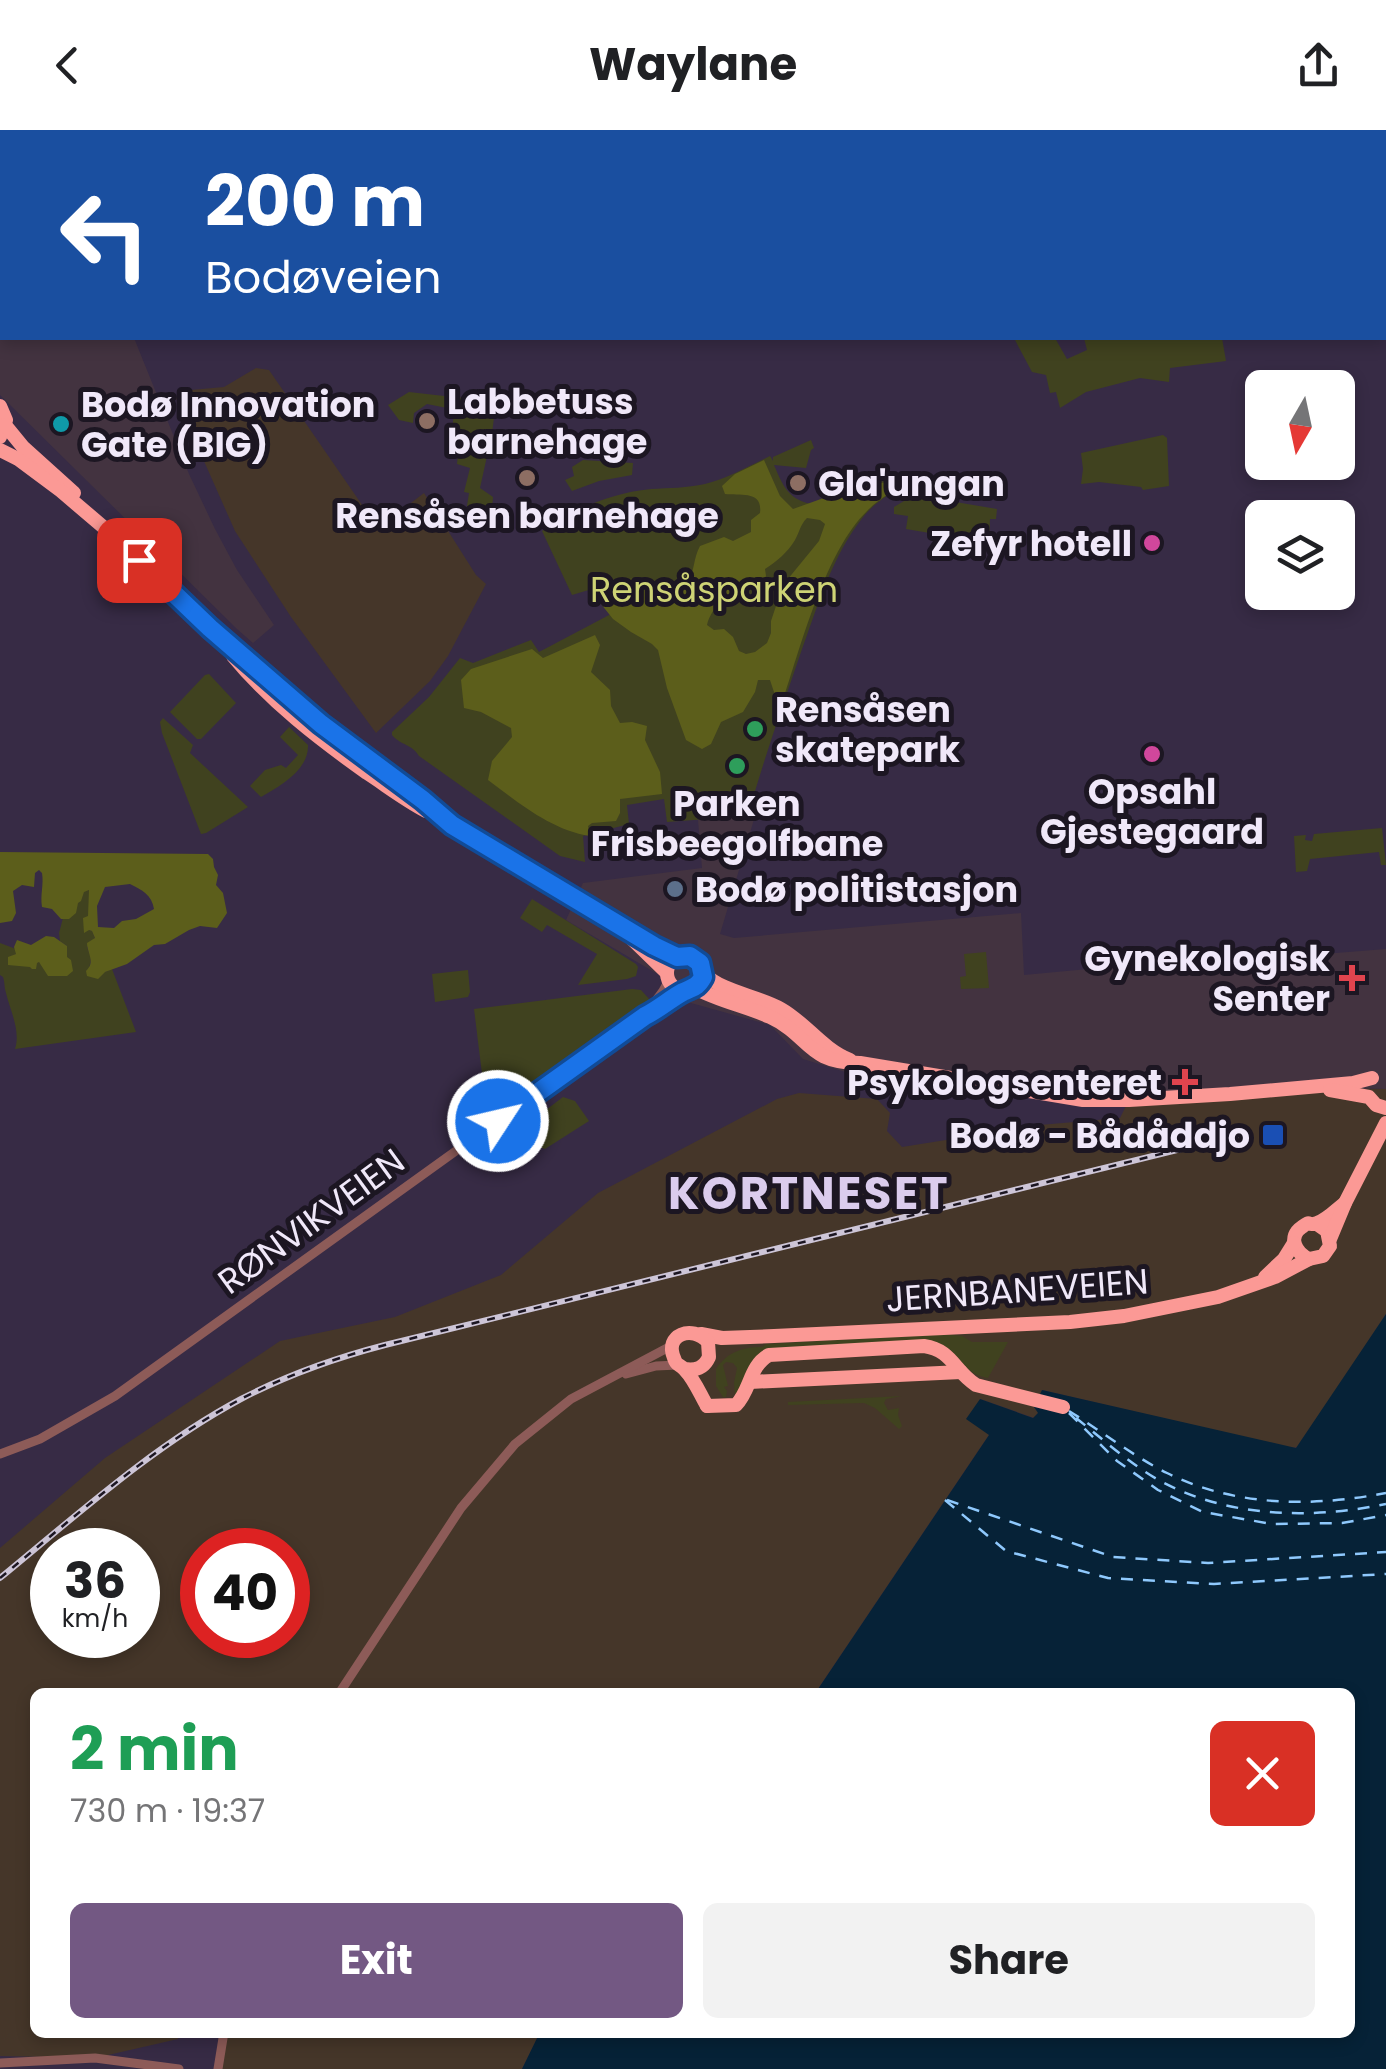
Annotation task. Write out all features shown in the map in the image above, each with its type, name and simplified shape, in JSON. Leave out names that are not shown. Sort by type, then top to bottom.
[{"type":"highway","points":[[0,406],[4,412],[3,430],[61,479],[210,628],[321,724],[452,825],[677,957]]},
{"type":"highway","points":[[0,450],[61,491],[115,537]]},
{"type":"highway","points":[[617,925],[668,977],[672,986],[776,1021],[830,1061],[1082,1100],[1299,1088],[1354,1083],[1379,1075]]},
{"type":"highway","points":[[668,977],[670,964],[677,957],[696,958],[710,980],[778,1007],[832,1051],[860,1063]]},
{"type":"highway","points":[[690,989],[701,982],[704,973]]},
{"type":"highway","name":"JERNBANEVEIEN","points":[[1369,1154],[1376,1102],[1368,1085],[1379,1075]]},
{"type":"highway","points":[[1299,1088],[1336,1091],[1376,1102]]},
{"type":"highway","name":"JERNBANEVEIEN","points":[[673,1344],[687,1332],[722,1338],[1070,1322],[1202,1301],[1274,1277],[1325,1254],[1344,1203],[1386,1123]]},
{"type":"highway","name":"JERNBANEVEIEN","points":[[1260,1281],[1284,1259],[1301,1227],[1317,1224],[1344,1203]]},
{"type":"highway","points":[[1317,1224],[1330,1239]]},
{"type":"highway","points":[[1294,1243],[1299,1254],[1309,1259]]},
{"type":"highway","points":[[701,1334],[708,1342],[707,1406]]},
{"type":"highway","name":"JERNBANEVEIEN","points":[[681,1367],[696,1369],[734,1345],[774,1336]]},
{"type":"highway","points":[[673,1344],[673,1358],[707,1406]]},
{"type":"highway","points":[[707,1406],[736,1405],[744,1396],[757,1364],[775,1354],[924,1346],[946,1354],[976,1385],[1063,1407]]},
{"type":"highway","points":[[750,1382],[960,1372]]},
{"type":"street","name":"RØNVIKVEIEN","points":[[645,1016],[664,992],[668,977]]},
{"type":"street","name":"RØNVIKVEIEN","points":[[0,1454],[40,1439],[115,1396],[645,1016],[690,989]]},
{"type":"street","name":"JERNBANEVEIEN","points":[[343,1688],[462,1508],[498,1462],[535,1426],[571,1399],[673,1344]]},
{"type":"street","name":"JERNBANEVEIEN","points":[[609,1380],[656,1366],[681,1367]]},
{"type":"street","points":[[218,2069],[223,2038]]},
{"type":"street","points":[[0,2063],[94,2058],[180,2069]]},
{"type":"shaded area","points":[[0,340],[135,340],[215,529],[274,625],[253,643],[0,395]]},
{"type":"shaded area","points":[[256,368],[269,370],[378,528],[424,493],[476,575],[486,584],[448,656],[430,681],[376,733],[291,617],[235,531],[176,398],[180,391],[224,387]]},
{"type":"shaded area","points":[[755,816],[720,934],[734,938],[1021,913],[1024,975],[1386,949],[1386,1089],[1299,1088],[1129,1100],[1102,1093],[855,1075],[803,1059],[770,1025],[684,1001],[666,979],[566,920],[583,883],[702,868],[698,820]]},
{"type":"shaded area","points":[[1299,1088],[1386,1089],[1386,1314],[1299,1447],[1042,1390],[1034,1418],[980,1399],[989,1435],[819,1688],[30,1688],[30,2038],[178,2038],[95,2058],[0,2056],[0,1548],[105,1458],[280,1341],[395,1317],[501,1275],[598,1193],[777,1099],[799,1093],[877,1099],[890,1113],[887,1131],[902,1147],[1040,1125],[1120,1118],[1129,1100]]},
{"type":"shaded area","points":[[225,2038],[538,2038],[522,2069],[218,2069]]},
{"type":"green space","points":[[1015,340],[1056,340],[1067,359],[1087,350],[1084,340],[1222,340],[1226,361],[1170,368],[1169,382],[1140,378],[1086,392],[1060,408],[1056,392],[1050,393],[1046,375],[1032,372]]},
{"type":"green space","points":[[409,392],[453,397],[452,409],[427,404],[414,413],[413,423],[399,420],[388,405]]},
{"type":"green space","points":[[456,397],[496,402],[491,441],[451,438]]},
{"type":"green space","points":[[1163,435],[1167,438],[1169,486],[1143,490],[1099,482],[1081,484],[1081,453]]},
{"type":"green space","name":"Rensåsparken","points":[[811,440],[814,448],[806,468],[774,465],[787,490],[803,502],[811,504],[843,488],[913,476],[915,481],[869,510],[834,565],[748,816],[667,822],[664,799],[627,805],[629,824],[583,836],[585,862],[560,856],[392,735],[460,658],[473,663],[531,640],[539,652],[611,614],[602,586],[572,595],[542,531],[607,498],[705,484],[770,456],[773,461],[773,457]]},
{"type":"green space","points":[[454,444],[489,447],[480,488],[493,497],[492,509],[467,506],[469,493],[464,492],[470,468],[457,464]]},
{"type":"green space","points":[[583,460],[633,463],[632,475],[572,491],[565,480],[574,476],[572,467]]},
{"type":"green space","points":[[764,460],[780,496],[793,509],[846,490],[912,477],[914,481],[872,506],[839,549],[817,598],[784,697],[776,698],[770,680],[758,680],[743,712],[721,722],[711,744],[702,749],[686,740],[658,650],[613,619],[601,604],[609,587],[620,580],[637,578],[665,587],[688,582],[700,546],[724,537],[733,541],[751,532],[751,520],[760,513],[758,501],[754,497],[725,494],[722,486],[735,474]],"holes":[[[807,518],[825,524],[819,541],[783,585],[767,643],[746,654],[739,651],[724,629],[714,630],[707,625],[714,610],[727,598],[742,590],[759,589],[765,569],[789,549]]]},
{"type":"green space","points":[[914,495],[997,509],[996,519],[990,519],[989,543],[906,529],[908,516],[894,514],[894,507]]},
{"type":"green space","points":[[595,635],[600,645],[591,672],[610,690],[611,706],[620,723],[647,726],[645,740],[660,772],[662,794],[620,799],[616,821],[592,823],[588,826],[590,836],[549,822],[488,780],[492,761],[512,737],[511,728],[464,708],[461,680],[471,669],[532,649],[543,658]]},
{"type":"green space","points":[[209,674],[236,703],[197,739],[170,712]]},
{"type":"green space","points":[[163,718],[193,745],[190,753],[248,807],[201,834],[162,733]]},
{"type":"green space","points":[[289,727],[308,745],[304,762],[292,776],[261,797],[250,786],[265,770],[281,765],[286,768],[298,755],[280,737]]},
{"type":"green space","points":[[1382,828],[1386,865],[1381,865],[1379,852],[1310,859],[1307,871],[1296,872],[1294,836],[1306,835],[1305,840],[1312,841],[1314,834]]},
{"type":"green space","points":[[0,852],[208,854],[213,859],[218,875],[216,885],[223,893],[227,913],[217,928],[200,926],[165,944],[154,945],[98,979],[87,976],[86,971],[91,961],[87,943],[95,938],[92,931],[84,933],[89,890],[84,892],[76,913],[61,919],[52,909],[42,907],[39,870],[34,887],[22,885],[13,891],[16,913],[12,921],[0,923]],"holes":[[[130,884],[149,897],[154,909],[114,928],[98,927],[97,906],[105,887]]]},
{"type":"green space","points":[[89,890],[89,930],[95,938],[87,947],[89,969],[112,969],[136,1032],[15,1049],[16,1028],[0,975],[0,943],[16,949],[16,954],[8,958],[8,965],[42,965],[67,957],[67,946],[60,941],[59,933],[63,918],[69,919],[84,891]]},
{"type":"green space","points":[[532,899],[636,964],[636,976],[578,985],[597,954],[547,925],[542,932],[520,918]]},
{"type":"green space","points":[[46,936],[67,946],[73,971],[67,976],[48,976],[39,962],[36,969],[8,965],[8,957],[16,954],[17,940],[31,945]]},
{"type":"green space","points":[[986,952],[989,988],[961,989],[960,977],[966,976],[964,954]]},
{"type":"green space","points":[[468,970],[468,997],[435,1002],[432,974]]},
{"type":"green space","points":[[641,990],[651,1001],[488,1122],[474,1009]]},
{"type":"green space","points":[[563,1097],[575,1101],[589,1121],[545,1149],[537,1146],[525,1133],[525,1126]]},
{"type":"green space","points":[[962,1336],[972,1342],[1008,1342],[988,1378],[970,1370],[949,1349],[768,1350],[752,1364],[735,1396],[737,1368],[733,1363],[723,1365],[728,1386],[724,1387],[726,1397],[716,1386],[716,1369],[725,1358],[742,1349],[766,1344]]},
{"type":"green space","points":[[902,1396],[886,1399],[884,1403],[888,1410],[899,1408],[899,1429],[864,1403],[788,1405],[788,1402]]},
{"type":"water","points":[[1386,1314],[1386,2069],[522,2069],[537,2038],[1355,2038],[1355,1688],[819,1688],[989,1435],[966,1419],[980,1399],[1033,1418],[1038,1413],[1034,1407],[1042,1390],[1296,1448]]},
{"type":"ferry route","points":[[1069,1411],[1167,1473],[1220,1492],[1303,1502],[1386,1493]]},
{"type":"ferry route","points":[[1069,1413],[1117,1461],[1158,1490],[1203,1512],[1272,1524],[1342,1523],[1386,1515]]},
{"type":"ferry route","points":[[1076,1418],[1152,1476],[1217,1503],[1301,1513],[1386,1504]]},
{"type":"ferry route","points":[[945,1500],[1006,1551],[1108,1578],[1214,1584],[1386,1574]]},
{"type":"ferry route","points":[[947,1500],[1113,1557],[1208,1563],[1386,1552]]},
{"type":"railway","points":[[0,1578],[116,1482],[177,1438],[241,1399],[312,1368],[385,1345],[1238,1135]]},
{"type":"place","name":"Labbetuss barnehage","points":[[427,421]]},
{"type":"place","name":"Bodø Innovation Gate (BIG)","points":[[61,424]]},
{"type":"place","name":"Rensåsen barnehage","points":[[527,478]]},
{"type":"place","name":"Gla'ungan","points":[[798,483]]},
{"type":"place","name":"Zefyr hotell","points":[[1152,543]]},
{"type":"place","name":"Rensåsen skatepark","points":[[755,729]]},
{"type":"place","name":"Opsahl Gjestegaard","points":[[1152,754]]},
{"type":"place","name":"Parken Frisbeegolfbane","points":[[737,766]]},
{"type":"place","name":"Bodø politistasjon","points":[[675,889]]},
{"type":"place","name":"Gynekologisk Senter","points":[[1352,978]]},
{"type":"place","name":"Psykologsenteret","points":[[1185,1082]]},
{"type":"place","name":"Bodø - Bådåddjo","points":[[1273,1135]]},
{"type":"district","name":"KORTNESET","points":[[809,1193]]},
{"type":"route","points":[[139,560],[321,724],[452,825],[654,946],[677,957],[696,958],[700,963],[703,977],[695,988],[645,1016],[498,1121]]}]
